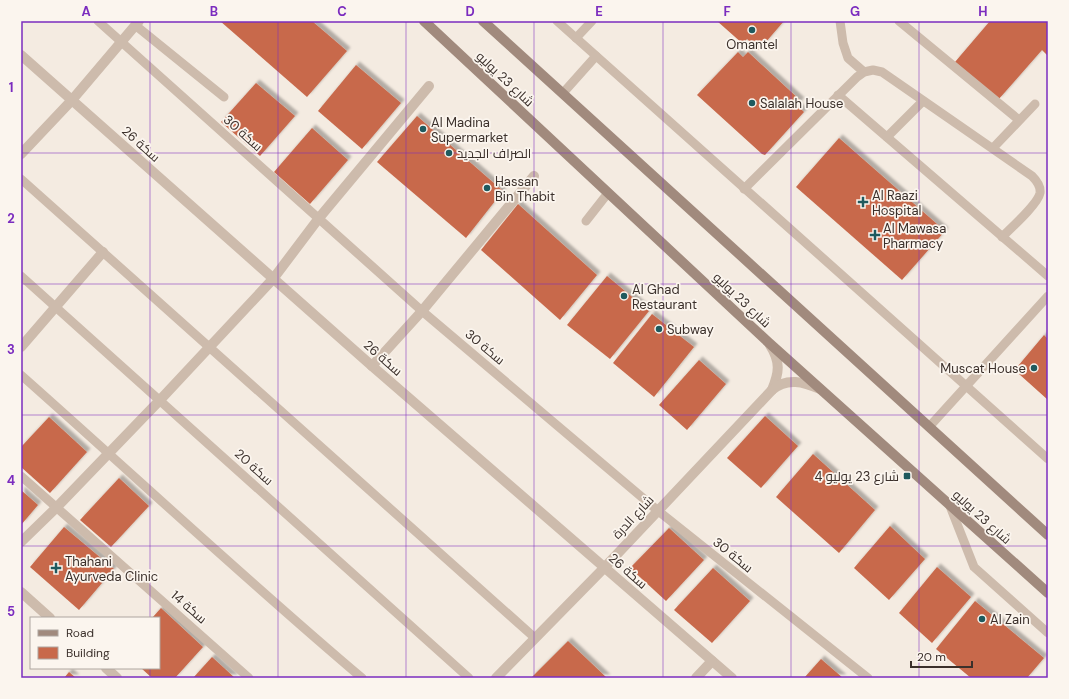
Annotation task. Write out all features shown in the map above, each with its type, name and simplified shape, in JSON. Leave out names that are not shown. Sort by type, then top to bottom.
[{"type":"main road","name":"شارع 23 يوليو","points":[[424,21],[768,342],[1048,593]]},
{"type":"main road","points":[[483,21],[564,93],[1048,535]]},
{"type":"street","points":[[21,154],[72,100],[137,23]]},
{"type":"street","name":"سكة 26","points":[[21,55],[372,366],[732,678]]},
{"type":"street","points":[[21,542],[56,508],[160,400],[273,279],[319,218],[429,86]]},
{"type":"street","points":[[372,366],[422,311],[534,176]]},
{"type":"street","points":[[21,347],[103,252]]},
{"type":"street","name":"شارع الدرة","points":[[768,342],[775,352],[779,366],[772,390]]},
{"type":"street","name":"شارع الدرة","points":[[496,678],[604,568],[657,510],[772,390],[782,383],[791,382],[801,382],[820,389]]},
{"type":"street","points":[[21,592],[49,617]]},
{"type":"street","points":[[696,678],[712,661]]},
{"type":"street","points":[[107,669],[117,678]]},
{"type":"lane","name":"سكة 30","points":[[98,21],[422,311],[657,510],[868,678]]},
{"type":"lane","points":[[556,21],[1048,459]]},
{"type":"lane","points":[[576,38],[592,21]]},
{"type":"lane","points":[[840,21],[843,43],[848,58],[864,72]]},
{"type":"lane","points":[[899,21],[1019,120]]},
{"type":"lane","points":[[137,23],[224,97]]},
{"type":"lane","points":[[564,93],[596,56]]},
{"type":"lane","points":[[744,189],[838,95],[864,72],[873,70],[882,72],[1032,176],[1039,183],[1040,192],[1037,200],[1002,237]]},
{"type":"lane","points":[[838,95],[1048,276]]},
{"type":"lane","points":[[888,137],[923,101]]},
{"type":"lane","points":[[992,148],[1035,104]]},
{"type":"lane","points":[[21,179],[535,638]]},
{"type":"lane","points":[[586,221],[608,193]]},
{"type":"lane","name":"سكة 20","points":[[21,276],[470,678]]},
{"type":"lane","points":[[929,427],[1048,296]]},
{"type":"lane","points":[[21,375],[305,630],[362,678]]},
{"type":"lane","name":"سكة 14","points":[[21,476],[250,678]]},
{"type":"lane","points":[[950,506],[974,567],[1048,633]]},
{"type":"building","points":[[220,21],[312,21],[347,51],[307,97]]},
{"type":"building","name":"Omantel","points":[[717,21],[784,21],[759,50],[747,39],[743,44]]},
{"type":"building","points":[[990,21],[1048,21],[1048,56],[1042,50],[998,100],[955,62]]},
{"type":"building","name":"Salalah House","points":[[738,52],[743,57],[748,52],[801,101],[797,105],[804,112],[765,155],[762,154],[697,95]]},
{"type":"building","points":[[356,65],[401,103],[362,149],[318,111]]},
{"type":"building","points":[[256,83],[295,116],[260,156],[221,122]]},
{"type":"building","points":[[417,116],[503,191],[466,238],[377,162]]},
{"type":"building","points":[[312,128],[348,160],[310,204],[274,172]]},
{"type":"building","name":"Al Raazi Hospital","points":[[839,138],[945,231],[902,280],[796,187]]},
{"type":"building","points":[[518,204],[597,275],[560,320],[481,250]]},
{"type":"building","points":[[607,276],[649,311],[610,359],[567,325]]},
{"type":"building","points":[[652,314],[694,347],[654,397],[613,363]]},
{"type":"building","name":"Muscat House","points":[[1044,335],[1047,338],[1048,336],[1048,400],[1019,374],[1022,370],[1018,366]]},
{"type":"building","points":[[699,360],[726,384],[687,430],[659,405]]},
{"type":"building","points":[[765,416],[798,446],[761,488],[727,458]]},
{"type":"building","points":[[49,417],[87,452],[50,493],[21,467],[21,447]]},
{"type":"building","points":[[813,454],[875,510],[839,553],[776,497]]},
{"type":"building","points":[[119,478],[149,506],[111,547],[80,520]]},
{"type":"building","points":[[21,490],[38,505],[21,525]]},
{"type":"building","points":[[890,526],[925,559],[889,600],[854,568]]},
{"type":"building","points":[[64,527],[114,569],[79,610],[30,567]]},
{"type":"building","points":[[669,528],[704,560],[666,601],[630,568]]},
{"type":"building","points":[[937,567],[971,597],[932,643],[899,613]]},
{"type":"building","points":[[713,568],[750,601],[712,643],[674,610]]},
{"type":"building","points":[[975,601],[1044,658],[1027,678],[971,678],[936,649]]},
{"type":"building","points":[[161,608],[203,647],[175,678],[152,678],[142,669],[160,669],[160,617],[153,617]]},
{"type":"building","points":[[568,641],[607,678],[531,678]]},
{"type":"building","points":[[212,657],[235,678],[193,678]]},
{"type":"building","points":[[821,659],[843,678],[804,678]]},
{"type":"building","points":[[69,672],[76,678],[64,678]]},
{"type":"place","name":"Omantel","points":[[752,30]]},
{"type":"place","name":"Salalah House","points":[[752,103]]},
{"type":"place","name":"Al Madina Supermarket","points":[[423,129]]},
{"type":"place","name":"الصراف الجديد","points":[[449,153]]},
{"type":"place","name":"Hassan Bin Thabit","points":[[487,188]]},
{"type":"place","name":"Al Raazi Hospital","points":[[863,202]]},
{"type":"place","name":"Al Mawasa Pharmacy","points":[[875,235]]},
{"type":"place","name":"Al Ghad Restaurant","points":[[624,296]]},
{"type":"place","name":"Subway","points":[[659,329]]},
{"type":"place","name":"Muscat House","points":[[1034,368]]},
{"type":"place","name":"شارع 23 يوليو 4","points":[[907,476]]},
{"type":"place","name":"Thahani Ayurveda Clinic","points":[[56,568]]},
{"type":"place","name":"Al Zain","points":[[982,619]]}]
